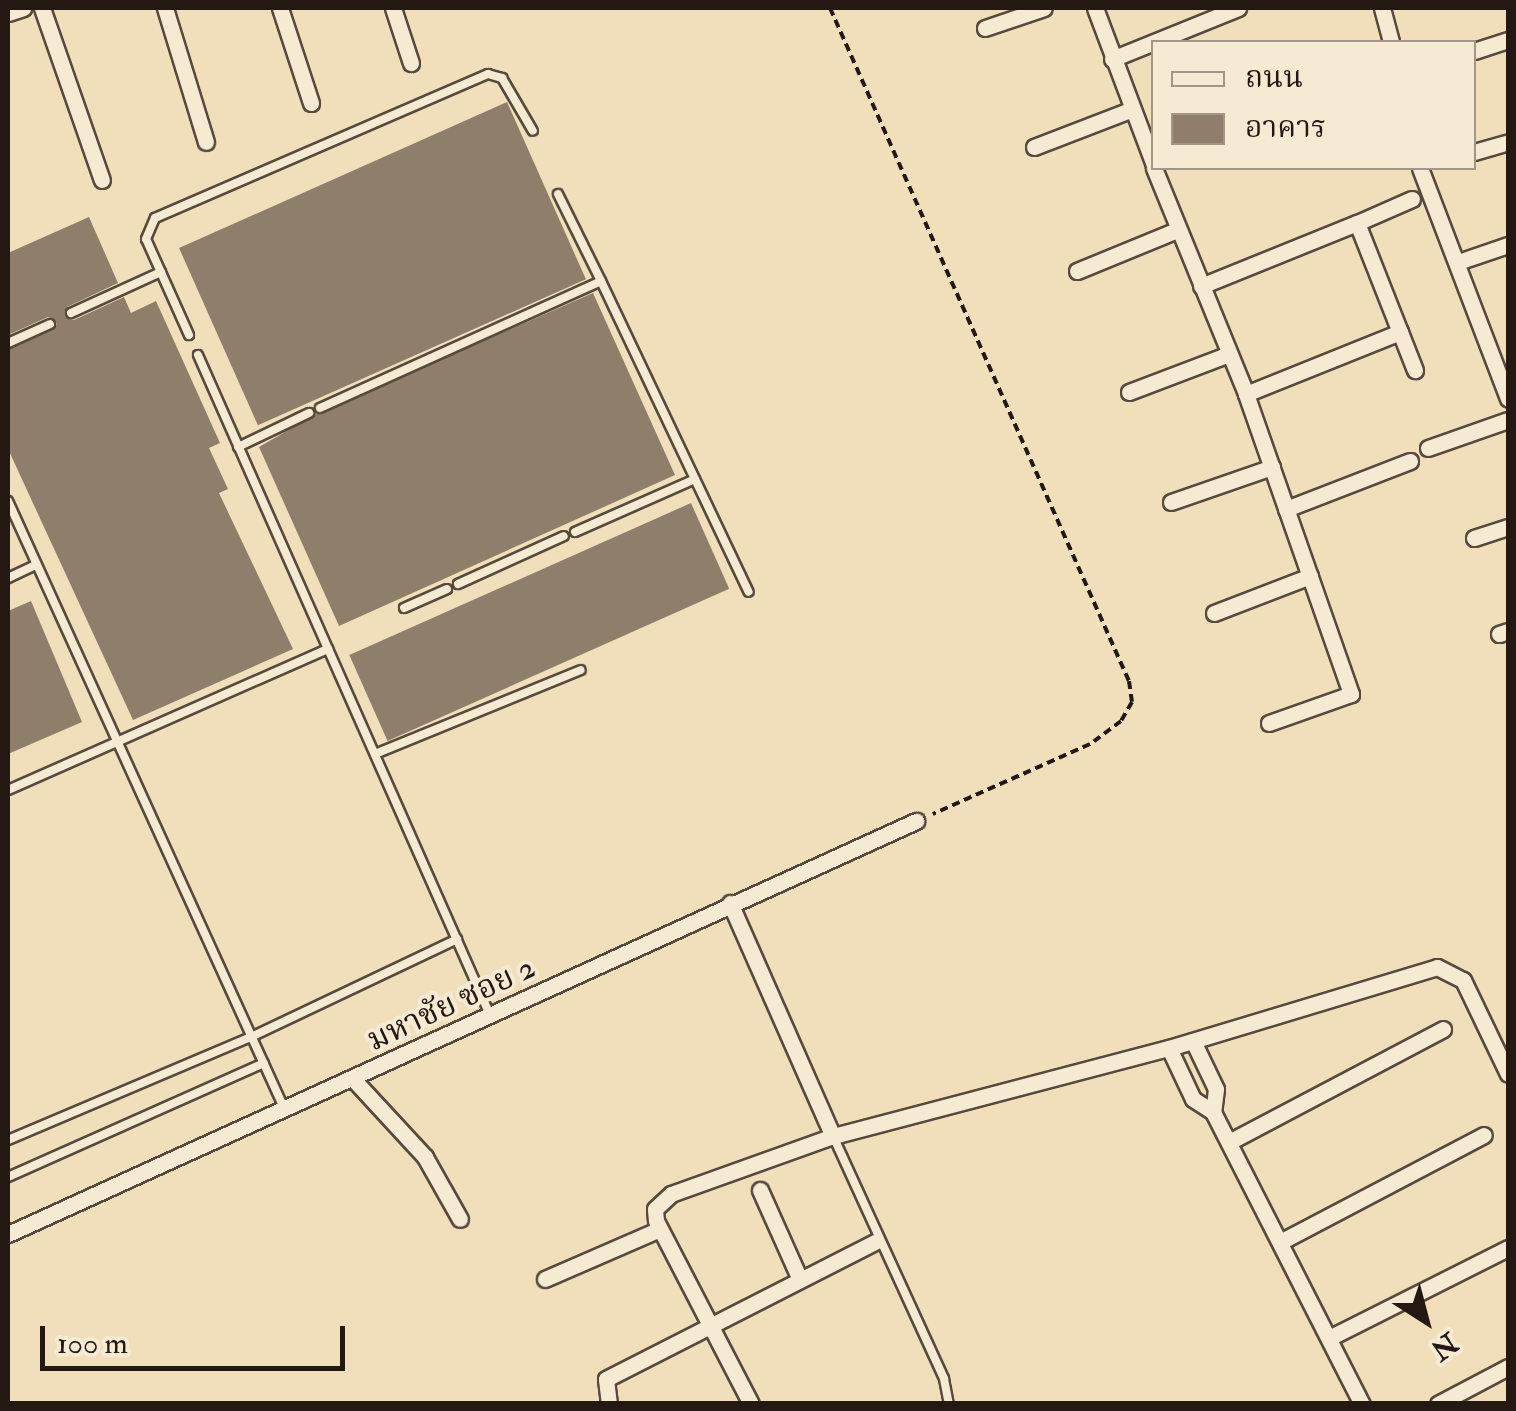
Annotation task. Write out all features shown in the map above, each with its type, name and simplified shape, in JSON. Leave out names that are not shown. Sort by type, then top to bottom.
[{"type":"street","points":[[8,13],[24,8]]},
{"type":"street","points":[[42,8],[102,180]]},
{"type":"street","points":[[164,8],[206,142]]},
{"type":"street","points":[[280,8],[310,103]]},
{"type":"street","points":[[393,8],[411,62]]},
{"type":"street","points":[[984,28],[1044,8]]},
{"type":"street","points":[[1095,8],[1130,110],[1151,153]]},
{"type":"street","points":[[1159,40],[1238,8]]},
{"type":"street","points":[[1382,8],[1390,40]]},
{"type":"street","points":[[1476,50],[1508,40]]},
{"type":"street","points":[[1112,59],[1151,43]]},
{"type":"street","points":[[1034,147],[1130,110]]},
{"type":"street","points":[[1476,151],[1508,142]]},
{"type":"street","points":[[1159,170],[1177,230],[1246,394],[1351,694],[1269,722]]},
{"type":"street","points":[[1421,170],[1501,356],[1508,399]]},
{"type":"street","points":[[1201,286],[1412,199]]},
{"type":"street","points":[[1357,223],[1415,370]]},
{"type":"street","points":[[1077,271],[1177,230]]},
{"type":"street","points":[[1458,262],[1508,244]]},
{"type":"street","points":[[1246,394],[1400,332]]},
{"type":"street","points":[[1129,392],[1229,354]]},
{"type":"street","points":[[1428,448],[1508,420]]},
{"type":"street","points":[[1286,509],[1410,462]]},
{"type":"street","points":[[1171,502],[1272,467]]},
{"type":"street","points":[[1474,538],[1508,527]]},
{"type":"street","points":[[1214,613],[1310,576]]},
{"type":"street","name":"มหาชัย ซอย 2","points":[[8,1234],[286,1112],[730,902],[916,821]]},
{"type":"street","points":[[730,902],[833,1136]]},
{"type":"street","points":[[750,1404],[660,1229],[655,1209],[671,1194],[833,1136],[1169,1048],[1437,967],[1463,980],[1508,1074]]},
{"type":"street","points":[[1230,1142],[1443,1028]]},
{"type":"street","points":[[1192,1041],[1216,1089],[1213,1112]]},
{"type":"street","points":[[1169,1048],[1192,1099],[1213,1112],[1230,1142],[1362,1404]]},
{"type":"street","points":[[354,1080],[425,1157],[460,1219]]},
{"type":"street","points":[[1280,1242],[1484,1135]]},
{"type":"street","points":[[760,1190],[799,1277]]},
{"type":"street","points":[[545,1279],[660,1229]]},
{"type":"street","points":[[610,1404],[606,1379],[709,1321],[875,1242]]},
{"type":"street","points":[[1329,1338],[1508,1248]]},
{"type":"street","points":[[1438,1404],[1508,1367]]},
{"type":"lane","points":[[189,335],[146,239],[154,218],[488,74],[502,78],[533,132]]},
{"type":"lane","points":[[558,194],[749,592]]},
{"type":"lane","points":[[71,313],[161,272]]},
{"type":"lane","points":[[320,408],[600,282]]},
{"type":"lane","points":[[8,343],[50,324]]},
{"type":"lane","points":[[198,356],[490,1015]]},
{"type":"lane","points":[[238,446],[309,413]]},
{"type":"lane","points":[[575,532],[695,479]]},
{"type":"lane","points":[[8,501],[34,566],[286,1112]]},
{"type":"lane","points":[[458,584],[564,536]]},
{"type":"lane","points":[[8,578],[34,566]]},
{"type":"lane","points":[[404,608],[447,588]]},
{"type":"lane","points":[[8,790],[328,650]]},
{"type":"lane","points":[[374,754],[581,670]]},
{"type":"lane","points":[[8,1140],[252,1036],[456,940]]},
{"type":"lane","points":[[8,1176],[264,1062]]},
{"type":"lane","points":[[833,1136],[944,1379],[949,1404]]},
{"type":"path","points":[[830,8],[1129,681],[1132,702],[1121,721],[1090,744],[916,821]]},
{"type":"building","points":[[507,102],[586,279],[258,425],[179,248]]},
{"type":"building","points":[[89,217],[118,283],[67,307],[65,317],[74,320],[124,297],[131,313],[156,301],[220,443],[209,448],[228,489],[219,493],[293,649],[133,720],[8,449],[8,350],[57,324],[48,317],[8,335],[8,253]]},
{"type":"building","points":[[593,293],[675,475],[339,626],[259,447],[316,414]]},
{"type":"building","points":[[691,503],[729,589],[388,741],[349,655]]},
{"type":"building","points":[[31,601],[82,722],[8,754],[8,611]]}]
